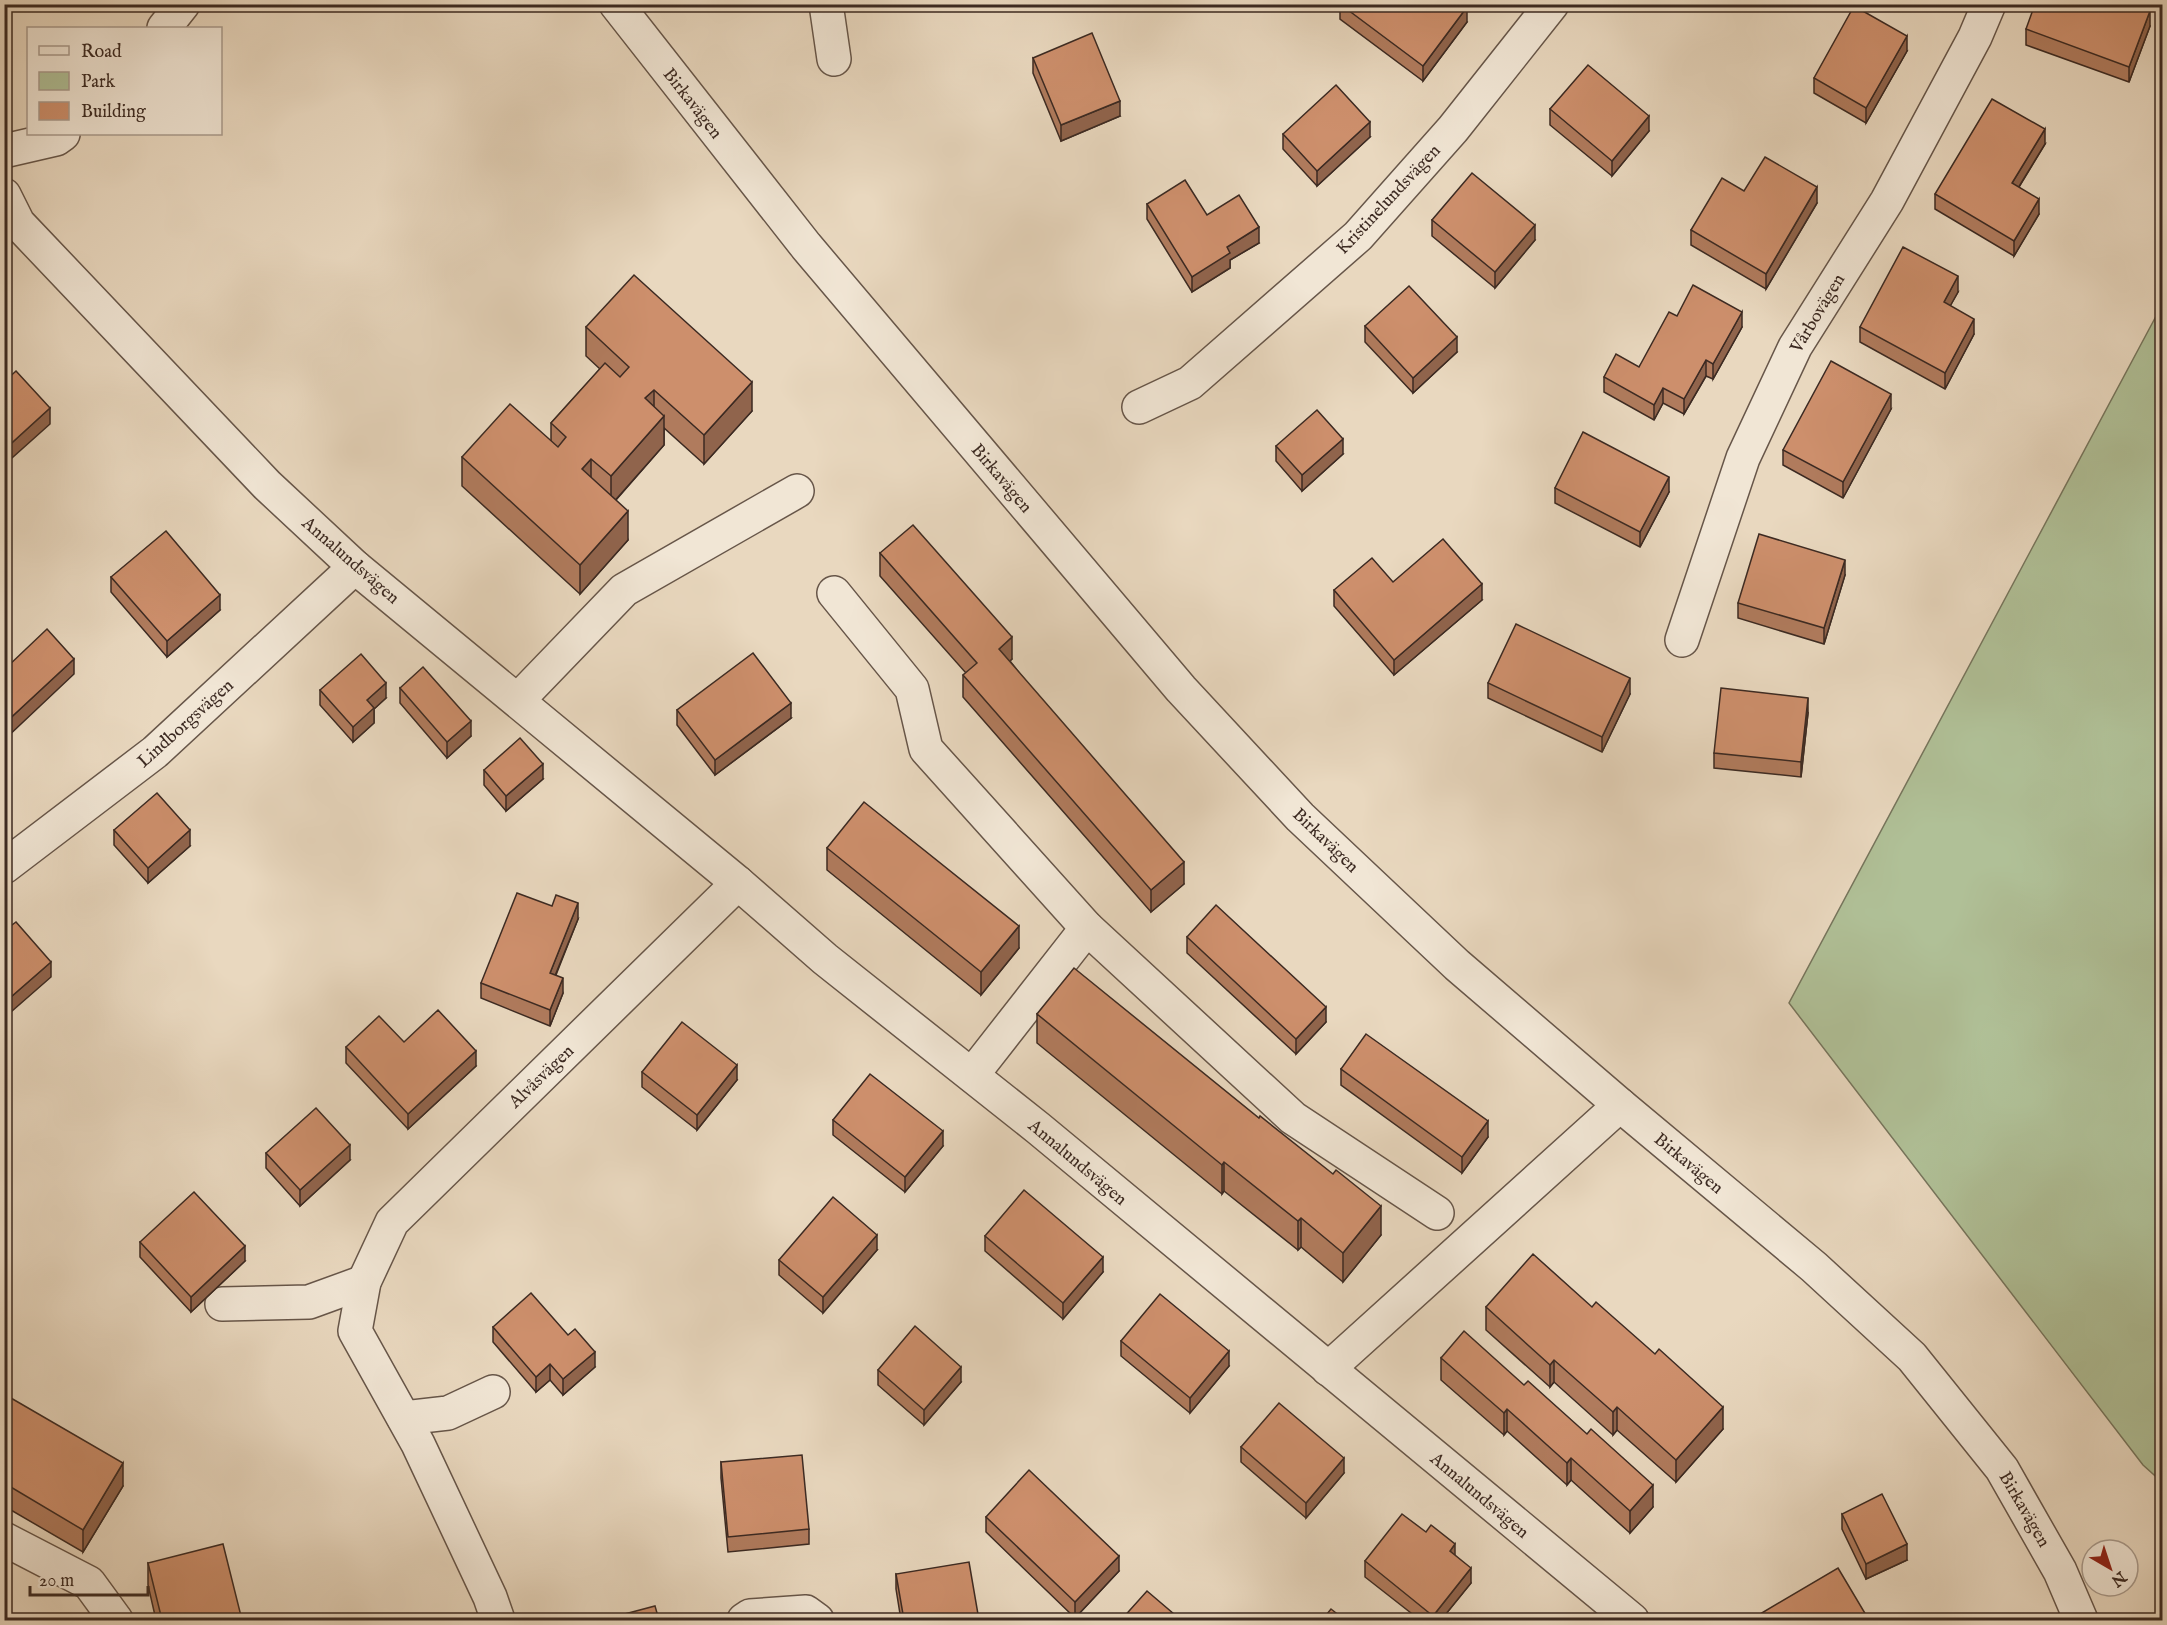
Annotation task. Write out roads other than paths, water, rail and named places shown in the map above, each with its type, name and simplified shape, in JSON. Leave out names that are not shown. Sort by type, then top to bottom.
[{"type":"street","points":[[165,27],[183,4]]},
{"type":"street","name":"Birkavägen","points":[[616,4],[807,246],[1181,689],[1300,817],[1457,965],[1814,1267],[1912,1357],[2002,1469],[2060,1571],[2081,1620]]},
{"type":"street","points":[[826,4],[834,59]]},
{"type":"street","name":"Kristinelundsvägen","points":[[1139,407],[1190,383],[1358,236],[1453,129],[1552,4]]},
{"type":"street","name":"Vårbovägen","points":[[1682,640],[1743,458],[1795,347],[1887,201],[1975,37],[1989,4]]},
{"type":"street","points":[[4,151],[56,139],[62,135]]},
{"type":"street","name":"Annalundsvägen","points":[[4,195],[18,223],[267,485],[355,567],[738,883],[825,959],[972,1075],[1632,1620]]},
{"type":"street","points":[[518,700],[624,590],[797,491]]},
{"type":"street","name":"Lindborgsvägen","points":[[10,853],[155,752],[355,567]]},
{"type":"street","points":[[834,593],[912,689],[926,749],[1087,928],[1293,1118],[1437,1213]]},
{"type":"street","name":"Alvåsvägen","points":[[498,1620],[485,1586],[418,1444],[355,1331],[364,1282],[392,1222],[738,883]]},
{"type":"street","points":[[972,1075],[1087,928]]},
{"type":"street","points":[[1328,1369],[1620,1105]]},
{"type":"street","points":[[222,1304],[309,1302],[364,1282]]},
{"type":"street","points":[[404,1418],[448,1413],[493,1392]]},
{"type":"street","points":[[4,1539],[89,1583],[116,1620]]},
{"type":"street","points":[[744,1620],[750,1616],[806,1612],[817,1620]]}]
